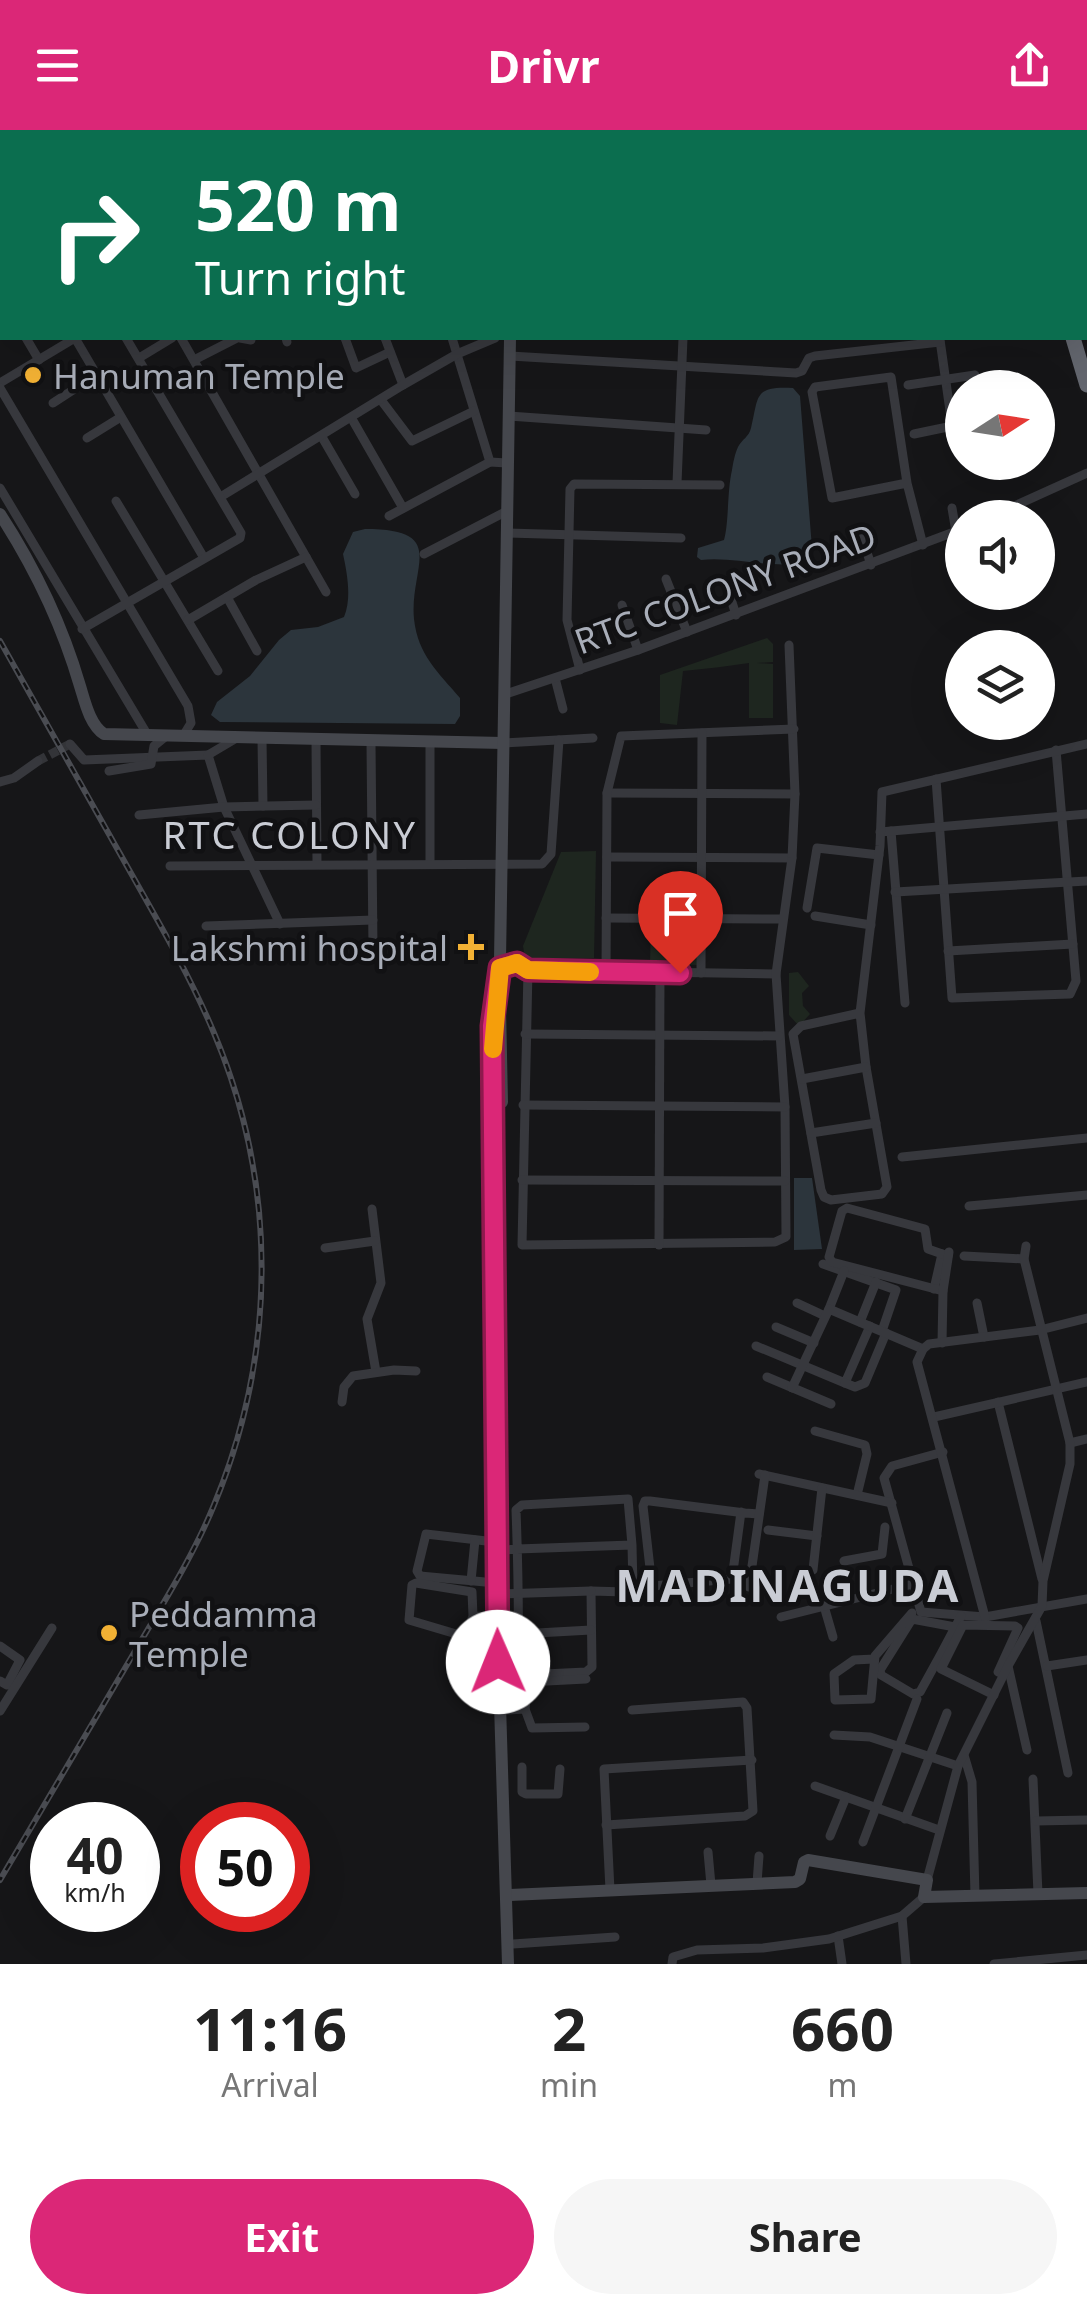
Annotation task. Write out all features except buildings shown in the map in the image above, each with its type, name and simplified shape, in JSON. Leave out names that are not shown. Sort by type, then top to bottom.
[{"type":"highway","points":[[1074,340],[1087,385]]},
{"type":"main road","points":[[510,340],[502,968],[498,990],[502,1025],[506,1590],[506,1710],[502,1734],[515,1788],[511,1964]]},
{"type":"main road","points":[[4,512],[19,533],[53,610],[97,730],[111,735],[234,739],[503,743]]},
{"type":"main road","points":[[506,1590],[497,1617],[511,1964]]},
{"type":"main road","points":[[510,1896],[794,1882],[800,1879],[808,1860],[928,1880],[924,1896],[1087,1893]]},
{"type":"street","points":[[27,340],[39,360]]},
{"type":"street","points":[[72,340],[0,386],[188,706],[190,723],[183,736]]},
{"type":"street","points":[[76,340],[204,558]]},
{"type":"street","points":[[82,629],[240,538],[241,533],[127,340]]},
{"type":"street","points":[[138,358],[169,340]]},
{"type":"street","points":[[181,340],[326,592]]},
{"type":"street","points":[[194,360],[239,340]]},
{"type":"street","points":[[346,340],[356,368],[390,352]]},
{"type":"street","points":[[387,340],[402,385]]},
{"type":"street","points":[[452,340],[490,462]]},
{"type":"street","points":[[222,496],[402,385],[456,354],[490,340]]},
{"type":"street","points":[[677,484],[683,340]]},
{"type":"street","points":[[510,356],[796,373],[815,356],[940,340],[945,380],[908,385]]},
{"type":"street","points":[[53,403],[96,375]]},
{"type":"street","points":[[907,483],[832,498],[812,392],[815,387],[891,377],[907,483],[923,546]]},
{"type":"street","points":[[381,400],[412,441],[474,412]]},
{"type":"street","points":[[509,416],[706,430]]},
{"type":"street","points":[[87,438],[121,417]]},
{"type":"street","points":[[352,419],[404,508]]},
{"type":"street","points":[[914,434],[945,428]]},
{"type":"street","points":[[322,436],[356,494]]},
{"type":"street","points":[[389,516],[490,462],[507,463]]},
{"type":"street","points":[[1028,500],[1087,473]]},
{"type":"street","points":[[580,670],[567,620],[570,489],[574,484],[720,485]]},
{"type":"street","points":[[0,488],[4,512]]},
{"type":"street","points":[[116,501],[218,671]]},
{"type":"street","points":[[424,554],[508,512]]},
{"type":"street","points":[[860,530],[872,565]]},
{"type":"street","points":[[19,533],[147,734]]},
{"type":"street","points":[[508,533],[680,538]]},
{"type":"street","name":"RTC COLONY ROAD","points":[[506,694],[638,650],[945,536]]},
{"type":"street","points":[[188,620],[306,557]]},
{"type":"street","points":[[666,579],[687,632]]},
{"type":"street","points":[[726,583],[736,614]]},
{"type":"street","points":[[227,597],[257,651]]},
{"type":"street","points":[[622,605],[638,650]]},
{"type":"street","points":[[526,970],[522,1244],[658,1245],[780,1241],[786,1237],[786,1107],[776,974],[792,858],[795,794],[788,645]]},
{"type":"street","points":[[555,678],[563,709]]},
{"type":"street","points":[[606,973],[606,793],[621,736],[794,730]]},
{"type":"street","points":[[701,974],[702,733]]},
{"type":"street","points":[[109,772],[151,764],[154,746],[167,735]]},
{"type":"street","points":[[503,743],[593,738]]},
{"type":"street","points":[[70,744],[84,760],[208,756],[234,739]]},
{"type":"street","points":[[262,739],[263,806]]},
{"type":"street","points":[[316,740],[317,864]]},
{"type":"street","points":[[170,866],[542,864],[551,854],[560,740]]},
{"type":"street","points":[[371,742],[373,950]]},
{"type":"street","points":[[430,743],[430,864]]},
{"type":"street","points":[[905,1004],[896,892],[882,792],[1087,744]]},
{"type":"street","points":[[936,778],[952,998],[1064,996],[1074,991],[1076,981],[1056,750]]},
{"type":"street","points":[[208,756],[224,807],[280,924]]},
{"type":"street","points":[[0,782],[38,762]]},
{"type":"street","points":[[606,793],[795,794]]},
{"type":"street","points":[[139,815],[224,807],[316,805]]},
{"type":"street","points":[[885,831],[1087,814]]},
{"type":"street","points":[[860,1012],[796,1028],[793,1034],[824,1196],[831,1200],[882,1194],[887,1187],[860,1012],[885,831]]},
{"type":"street","points":[[807,908],[818,848],[879,855]]},
{"type":"street","points":[[607,856],[792,858]]},
{"type":"street","points":[[896,892],[1087,881]]},
{"type":"street","points":[[815,916],[871,925]]},
{"type":"street","points":[[606,918],[782,919]]},
{"type":"street","points":[[206,926],[373,920]]},
{"type":"street","points":[[948,951],[1072,944]]},
{"type":"street","points":[[502,968],[517,963],[526,970],[776,974]]},
{"type":"street","points":[[658,1245],[660,973]]},
{"type":"street","points":[[525,1034],[779,1036]]},
{"type":"street","points":[[802,1079],[866,1067]]},
{"type":"street","points":[[523,1105],[786,1107]]},
{"type":"street","points":[[811,1133],[876,1123]]},
{"type":"street","points":[[902,1157],[1087,1138]]},
{"type":"street","points":[[522,1180],[785,1182]]},
{"type":"street","points":[[969,1206],[1087,1195]]},
{"type":"street","points":[[939,1290],[832,1262],[829,1257],[842,1212],[846,1208],[925,1229],[928,1249],[946,1254],[939,1290],[942,1343]]},
{"type":"street","points":[[372,1209],[381,1283],[367,1319],[376,1372]]},
{"type":"street","points":[[325,1248],[376,1241]]},
{"type":"street","points":[[928,1880],[938,1830],[958,1766],[990,1694],[1042,1606],[1043,1582],[1070,1464],[1070,1443],[1024,1260],[1026,1246]]},
{"type":"street","points":[[964,1256],[1024,1260]]},
{"type":"street","points":[[756,1346],[855,1387],[865,1383],[896,1290],[823,1264]]},
{"type":"street","points":[[792,1388],[844,1271]]},
{"type":"street","points":[[844,1383],[876,1282]]},
{"type":"street","points":[[797,1303],[865,1324],[923,1349],[1040,1330],[1087,1318]]},
{"type":"street","points":[[977,1303],[984,1337]]},
{"type":"street","points":[[776,1327],[814,1343]]},
{"type":"street","points":[[923,1349],[918,1362],[985,1617]]},
{"type":"street","points":[[342,1402],[348,1380],[376,1372],[416,1371]]},
{"type":"street","points":[[766,1377],[831,1404]]},
{"type":"street","points":[[934,1416],[1087,1382]]},
{"type":"street","points":[[998,1402],[1043,1582]]},
{"type":"street","points":[[815,1431],[865,1445],[856,1496]]},
{"type":"street","points":[[1070,1443],[1087,1439]]},
{"type":"street","points":[[943,1452],[892,1466],[886,1470],[884,1482],[918,1608],[924,1614],[985,1617],[1087,1599]]},
{"type":"street","points":[[750,1587],[762,1475],[892,1503]]},
{"type":"street","points":[[814,1570],[822,1488]]},
{"type":"street","points":[[505,1547],[516,1510],[522,1505],[624,1497],[629,1503],[632,1544],[633,1588],[506,1590],[471,1581],[420,1576],[417,1572],[426,1534],[505,1547],[632,1544]]},
{"type":"street","points":[[741,1512],[734,1569],[728,1581],[652,1586],[643,1506],[650,1500],[759,1514]]},
{"type":"street","points":[[768,1530],[817,1536]]},
{"type":"street","points":[[844,1561],[880,1555],[885,1531],[900,1535]]},
{"type":"street","points":[[471,1581],[474,1540]]},
{"type":"street","points":[[734,1569],[752,1570]]},
{"type":"street","points":[[781,1617],[912,1584]]},
{"type":"street","points":[[412,1585],[472,1592],[473,1616],[463,1636],[409,1620],[412,1585]]},
{"type":"street","points":[[506,1590],[519,1634],[518,1668],[523,1674],[586,1672],[592,1666],[590,1591]]},
{"type":"street","points":[[824,1606],[833,1637]]},
{"type":"street","points":[[874,1660],[854,1660],[834,1674],[835,1700],[871,1698],[874,1660],[901,1623],[918,1608]]},
{"type":"street","points":[[473,1616],[497,1617]]},
{"type":"street","points":[[956,1627],[912,1619],[880,1674],[918,1694],[956,1627],[962,1616]]},
{"type":"street","points":[[1036,1621],[1068,1773]]},
{"type":"street","points":[[990,1694],[941,1669],[963,1625],[1018,1628],[1003,1671],[1027,1750]]},
{"type":"street","points":[[519,1634],[592,1630]]},
{"type":"street","points":[[4,1695],[45,1632]]},
{"type":"street","points":[[0,1646],[20,1658],[20,1670]]},
{"type":"street","points":[[1047,1666],[1087,1660]]},
{"type":"street","points":[[585,1728],[532,1728],[525,1709],[528,1682],[586,1680]]},
{"type":"street","points":[[862,1842],[917,1699]]},
{"type":"street","points":[[606,1825],[750,1814],[754,1804],[747,1708],[743,1702],[632,1710]]},
{"type":"street","points":[[506,1710],[525,1709]]},
{"type":"street","points":[[906,1818],[947,1713]]},
{"type":"street","points":[[834,1735],[870,1737],[958,1766]]},
{"type":"street","points":[[964,1755],[972,1782],[975,1896]]},
{"type":"street","points":[[610,1890],[604,1768],[752,1760]]},
{"type":"street","points":[[522,1767],[515,1788],[526,1794],[558,1794],[560,1769]]},
{"type":"street","points":[[1032,1778],[1038,1894]]},
{"type":"street","points":[[815,1786],[938,1830]]},
{"type":"street","points":[[830,1836],[846,1797]]},
{"type":"street","points":[[1036,1821],[1087,1820]]},
{"type":"street","points":[[708,1852],[711,1885]]},
{"type":"street","points":[[756,1884],[759,1856]]},
{"type":"street","points":[[672,1964],[673,1957],[697,1950],[816,1942],[902,1916],[924,1896]]},
{"type":"street","points":[[902,1916],[906,1964]]},
{"type":"street","points":[[838,1936],[842,1964]]},
{"type":"street","points":[[512,1944],[614,1937]]},
{"type":"street","points":[[994,1964],[1087,1954]]},
{"type":"shaded area","points":[[793,388],[800,396],[810,561],[784,564],[701,560],[697,557],[698,548],[724,540],[734,458],[750,431],[760,395],[771,389]]},
{"type":"shaded area","points":[[391,531],[408,536],[417,544],[416,632],[430,662],[460,698],[460,716],[455,724],[220,722],[211,715],[217,702],[250,676],[291,630],[318,627],[344,617],[348,594],[343,554],[353,532]]},
{"type":"shaded area","points":[[767,638],[773,644],[773,662],[757,663],[773,664],[773,718],[749,718],[749,663],[683,671],[677,725],[660,723],[660,675]]},
{"type":"shaded area","points":[[596,851],[594,958],[525,958],[523,946],[561,852]]},
{"type":"shaded area","points":[[651,927],[700,928],[700,965],[650,964]]},
{"type":"shaded area","points":[[798,972],[809,986],[802,993],[803,1006],[810,1014],[799,1026],[789,1015],[789,973]]},
{"type":"shaded area","points":[[794,1178],[812,1178],[822,1249],[794,1250]]},
{"type":"tunnel","points":[[38,761],[70,744]]},
{"type":"railway","points":[[0,641],[171,945],[214,1033],[235,1091],[250,1150],[259,1209],[262,1269],[259,1329],[250,1388],[235,1447],[214,1505],[175,1583],[0,1880]]},
{"type":"slow traffic","points":[[493,1049],[500,968],[517,963],[528,970],[590,972]]},
{"type":"place","name":"Hanuman Temple","points":[[33,375]]},
{"type":"place","name":"Lakshmi hospital","points":[[471,947]]},
{"type":"place","name":"Peddamma Temple","points":[[109,1633]]},
{"type":"district","name":"RTC COLONY","points":[[290,834]]},
{"type":"district","name":"MADINAGUDA","points":[[788,1584]]},
{"type":"route","points":[[498,1662],[492,1026],[500,968],[517,963],[528,970],[680,973]]}]
